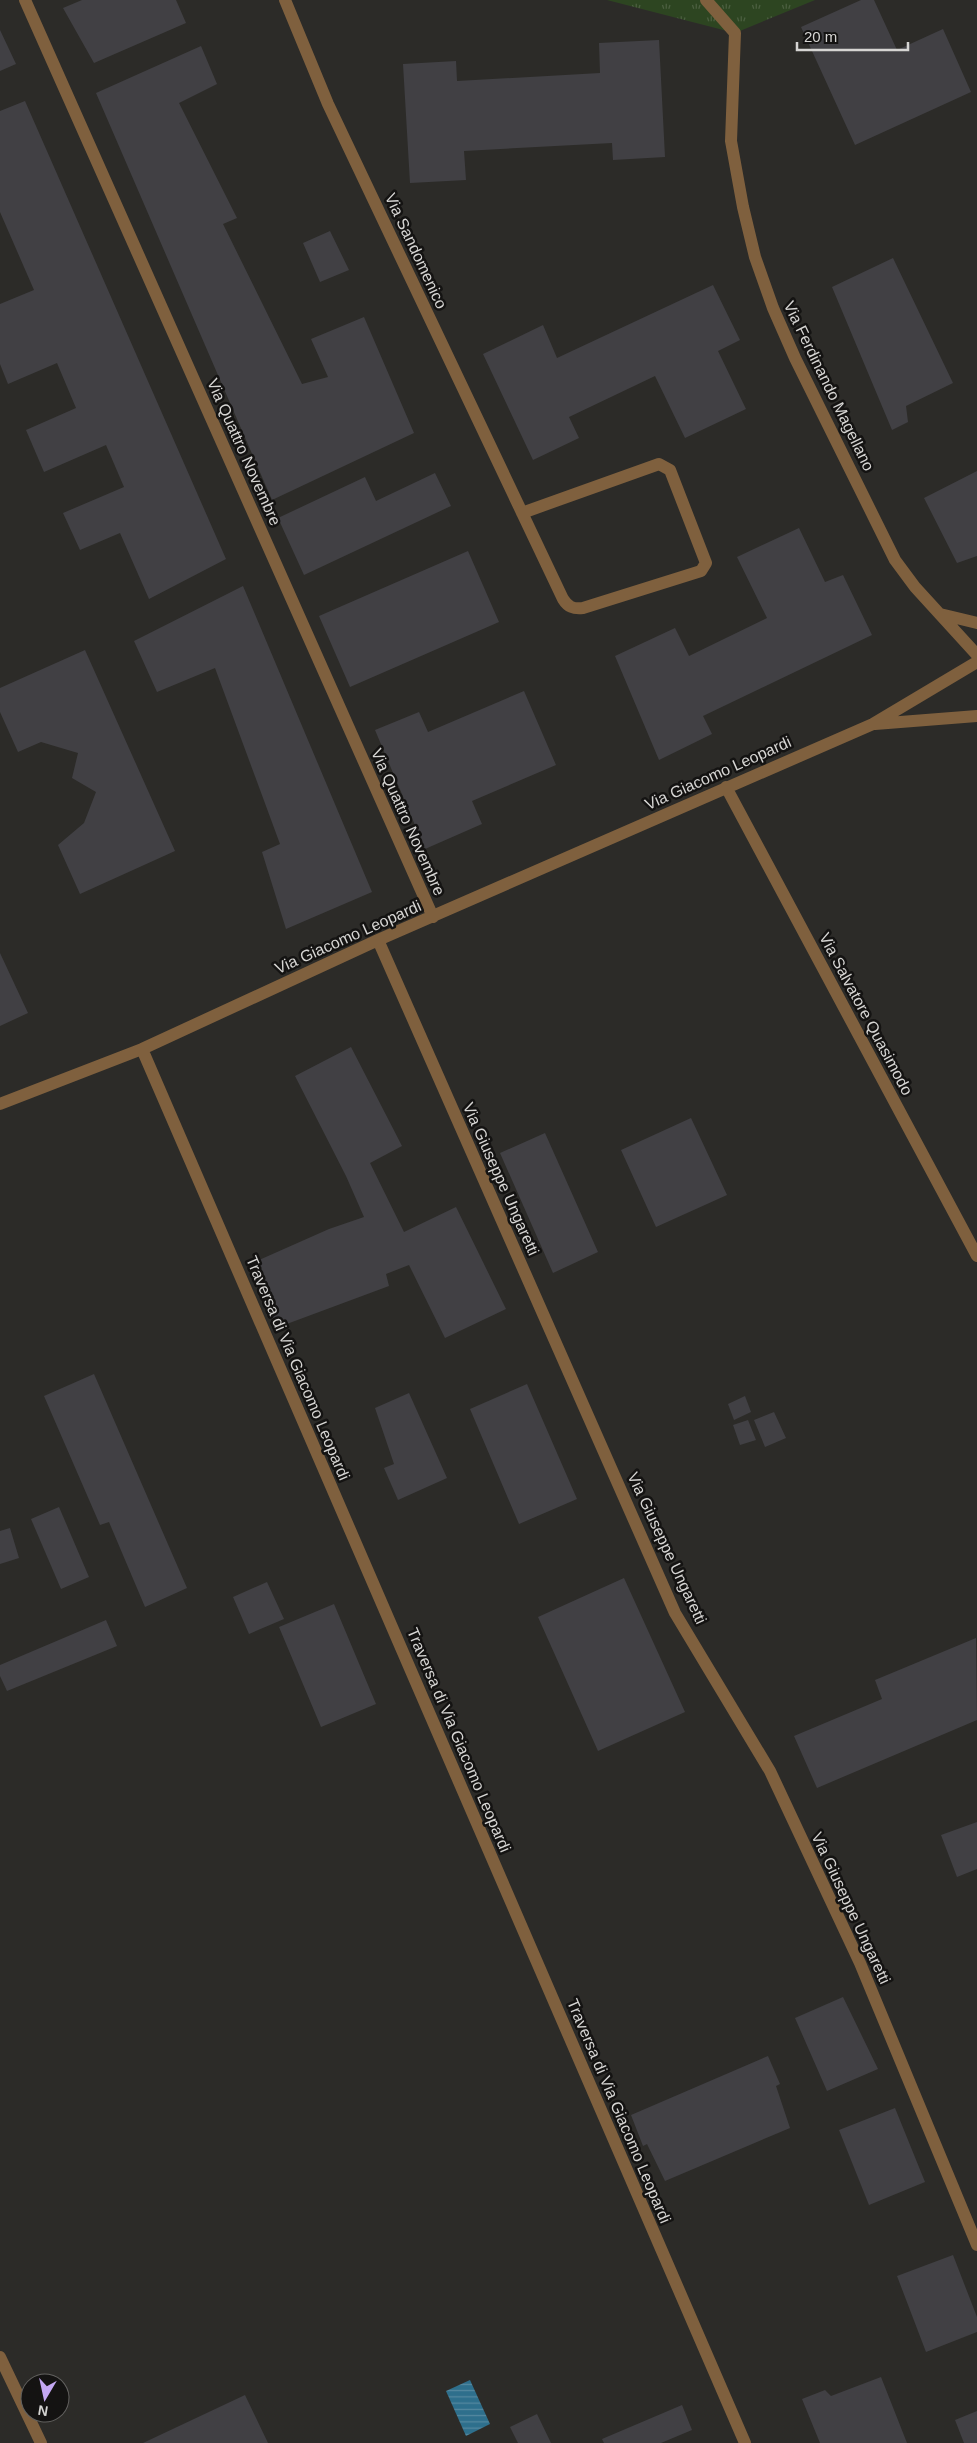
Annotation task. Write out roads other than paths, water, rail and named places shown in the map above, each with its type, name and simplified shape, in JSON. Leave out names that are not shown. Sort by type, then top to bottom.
[{"type":"street","name":"Via Quattro Novembre","points":[[25,0],[433,917]]},
{"type":"street","name":"Via Sandomenico","points":[[285,0],[328,104],[522,513],[563,599],[571,608],[583,608],[701,571],[706,563],[670,470],[663,464],[522,513]]},
{"type":"street","name":"Via Ferdinando Magellano","points":[[706,0],[735,33],[731,141],[743,207],[755,257],[773,308],[795,358],[894,560],[915,587],[977,655]]},
{"type":"street","points":[[940,614],[977,623]]},
{"type":"street","name":"Via Giacomo Leopardi","points":[[0,1104],[142,1049],[378,940],[873,724],[977,662]]},
{"type":"street","name":"Via Giacomo Leopardi","points":[[873,724],[977,716]]},
{"type":"street","name":"Via Salvatore Quasimodo","points":[[726,787],[977,1256]]},
{"type":"street","name":"Via Giuseppe Ungaretti","points":[[378,940],[675,1613],[770,1771],[860,1963],[977,2245]]},
{"type":"street","name":"Traversa di Via Giacomo Leopardi","points":[[142,1049],[745,2443]]},
{"type":"street","points":[[0,2356],[40,2443]]},
{"type":"water","points":[[470,2380],[490,2424],[466,2436],[446,2391]]}]
